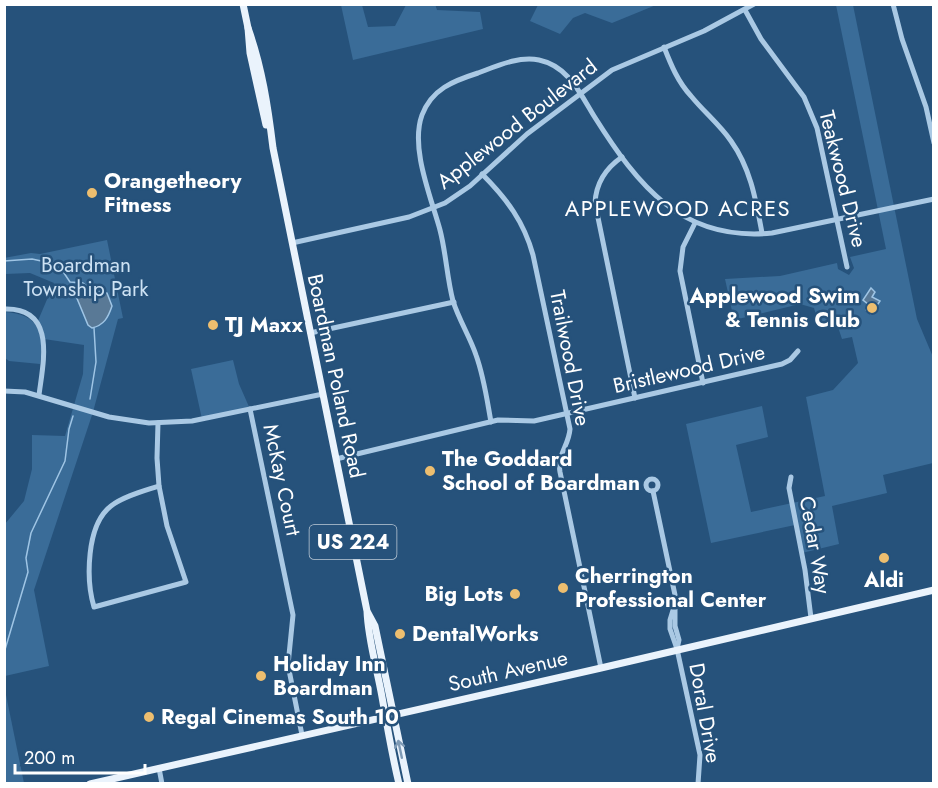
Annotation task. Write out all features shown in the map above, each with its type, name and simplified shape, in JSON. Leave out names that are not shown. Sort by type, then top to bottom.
[{"type":"main road","name":"Boardman Poland Road","points":[[243,4],[260,69],[273,148],[367,611],[384,716],[399,783]]},
{"type":"main road","name":"South Avenue","points":[[90,783],[601,668],[933,590]]},
{"type":"main road","name":"Boardman Poland Road","points":[[367,611],[375,627],[408,783]]},
{"type":"street","name":"Applewood Boulevard","points":[[292,243],[409,217],[434,208],[459,195],[515,144],[612,70],[704,31],[754,4]]},
{"type":"street","points":[[893,4],[902,39],[924,100],[933,143]]},
{"type":"street","name":"Teakwood Drive","points":[[745,10],[761,39],[808,106],[820,138],[847,267]]},
{"type":"street","points":[[664,47],[684,87],[723,130],[740,155],[751,180],[762,233]]},
{"type":"street","points":[[491,422],[478,359],[460,321],[454,302],[444,245],[418,138],[423,114],[430,101],[439,90],[459,79],[517,60],[527,59],[548,63],[560,69],[569,77],[622,157],[659,200],[695,223],[728,233],[762,233],[933,199]]},
{"type":"street","points":[[622,157],[610,166],[602,177],[596,191],[595,203],[635,398]]},
{"type":"street","name":"Trailwood Drive","points":[[482,174],[511,205],[529,240],[567,414],[570,432],[561,456],[560,472],[601,668]]},
{"type":"street","points":[[695,223],[683,247],[680,271],[703,382]]},
{"type":"street","points":[[310,333],[454,302]]},
{"type":"street","points":[[4,309],[26,313],[42,330],[45,347],[39,395]]},
{"type":"street","name":"Bristlewood Drive","points":[[336,459],[491,422],[509,419],[531,422],[567,414],[785,363],[798,351]]},
{"type":"street","points":[[4,391],[39,395],[128,421],[158,423],[192,421],[323,394]]},
{"type":"street","name":"McKay Court","points":[[250,409],[293,615],[288,665],[302,735]]},
{"type":"street","points":[[158,423],[159,486],[167,526],[186,582],[94,607],[89,558],[92,538],[99,520],[107,509],[117,502],[159,486]]},
{"type":"street","name":"Cedar Way","points":[[791,477],[789,488],[805,570],[811,618]]},
{"type":"street","name":"Doral Drive","points":[[653,491],[675,595],[675,626],[679,640],[677,649],[700,755],[698,783]]},
{"type":"street","points":[[159,768],[162,783]]},
{"type":"green space","points":[[435,4],[437,10],[480,12],[483,29],[353,60],[341,5],[362,5],[368,27],[395,26],[406,5]]},
{"type":"green space","points":[[538,4],[656,5],[612,23],[585,13],[573,18],[560,34],[530,21]]},
{"type":"green space","points":[[836,5],[853,5],[917,319],[933,357],[933,463],[883,475],[887,493],[832,506],[839,544],[802,553],[795,525],[711,543],[686,424],[762,406],[768,437],[736,445],[751,512],[825,496],[806,397],[833,390],[858,363],[852,337],[842,339],[837,324],[818,322],[814,308],[800,304],[734,320],[725,279],[780,276],[837,263],[838,269],[849,275],[854,268],[850,257],[886,249]]},
{"type":"green space","name":"Boardman Township Park","points":[[107,240],[123,318],[118,319],[93,412],[34,590],[49,666],[5,676],[5,524],[24,501],[32,469],[32,435],[65,436],[83,374],[84,345],[44,339],[37,323],[54,283],[30,273],[5,274],[4,258],[31,253],[40,254]]},
{"type":"green space","points":[[4,312],[25,316],[37,327],[41,343],[40,364],[9,361],[5,358]]},
{"type":"green space","points":[[233,360],[239,384],[250,409],[202,419],[191,369]]},
{"type":"green space","points":[[5,690],[24,783],[5,783]]},
{"type":"shaded area","points":[[871,288],[875,292],[872,297],[880,301],[871,314],[866,310],[869,305],[863,300]]},
{"type":"shaded area","points":[[89,289],[97,293],[101,291],[107,293],[112,306],[105,320],[92,328],[88,325],[76,296]]},
{"type":"waterway","points":[[4,261],[32,259],[60,263],[70,282],[83,283],[90,289]]},
{"type":"waterway","points":[[90,399],[96,362],[94,328]]},
{"type":"waterway","points":[[4,653],[28,572],[26,558],[31,533],[65,461],[73,416]]},
{"type":"place","name":"Orangetheory Fitness","points":[[92,193]]},
{"type":"place","name":"Applewood Swim & Tennis Club","points":[[872,308]]},
{"type":"place","name":"TJ Maxx","points":[[213,325]]},
{"type":"place","name":"The Goddard School of Boardman","points":[[430,471]]},
{"type":"place","name":"Aldi","points":[[884,558]]},
{"type":"place","name":"Cherrington Professional Center","points":[[563,588]]},
{"type":"place","name":"Big Lots","points":[[515,594]]},
{"type":"place","name":"DentalWorks","points":[[400,634]]},
{"type":"place","name":"Holiday Inn Boardman","points":[[261,676]]},
{"type":"place","name":"Regal Cinemas South 10","points":[[149,717]]},
{"type":"district","name":"APPLEWOOD ACRES","points":[[678,208]]}]
